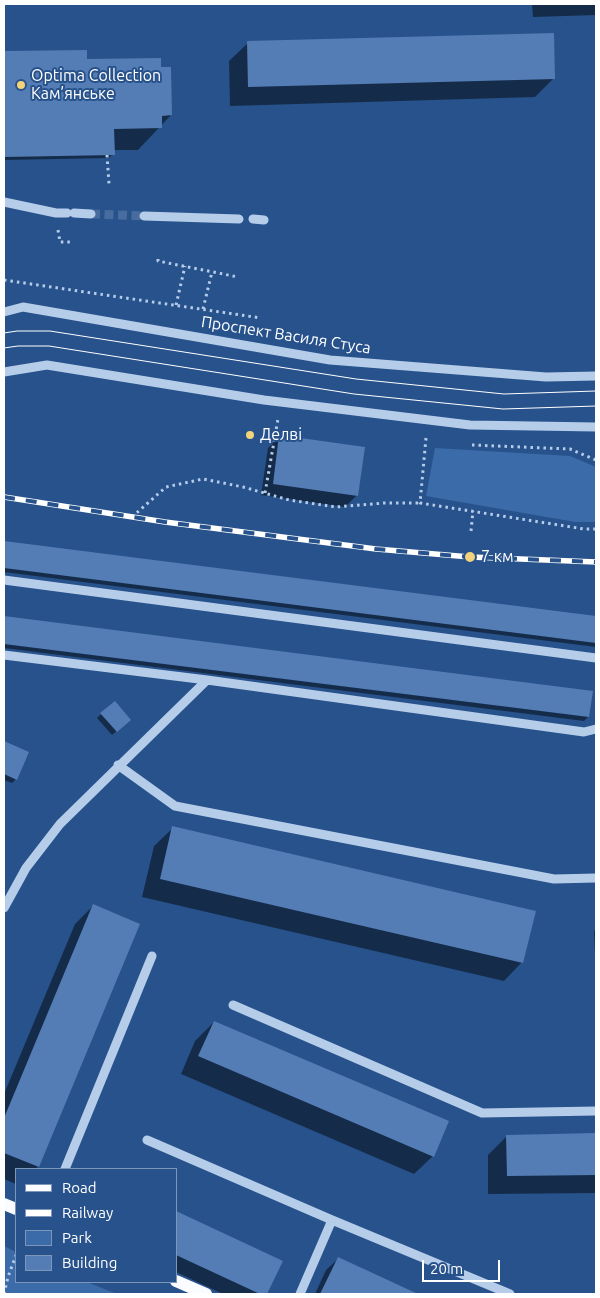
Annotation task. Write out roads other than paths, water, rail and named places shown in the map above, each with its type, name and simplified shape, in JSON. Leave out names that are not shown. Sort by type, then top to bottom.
[{"type":"main road","points":[[178,1282],[206,1294]]},
{"type":"street","points":[[4,202],[56,213],[91,214]]},
{"type":"street","points":[[144,216],[239,219]]},
{"type":"street","points":[[253,219],[264,220]]},
{"type":"street","name":"Проспект Василя Стуса","points":[[4,312],[23,307],[330,360],[546,377],[596,376]]},
{"type":"street","points":[[4,372],[47,365],[264,400],[470,425],[596,427]]},
{"type":"street","points":[[4,580],[596,658]]},
{"type":"street","points":[[4,655],[207,680],[584,732],[596,729]]},
{"type":"street","points":[[4,908],[26,868],[60,824],[207,680]]},
{"type":"street","points":[[118,766],[174,806],[554,879],[596,878]]},
{"type":"street","points":[[65,1168],[152,956]]},
{"type":"street","points":[[233,1005],[482,1113],[596,1111]]},
{"type":"street","points":[[147,1140],[510,1294]]},
{"type":"street","points":[[300,1294],[332,1220]]},
{"type":"tunnel","points":[[91,214],[144,216]]},
{"type":"tram line","points":[[4,333],[50,331],[356,379],[504,394],[596,391]]},
{"type":"tram line","points":[[4,348],[49,346],[354,394],[503,409],[596,406]]},
{"type":"railway","points":[[4,497],[165,522],[376,549],[470,557],[596,562]]},
{"type":"place","name":"Optima Collection Кам’янське","points":[[21,85]]},
{"type":"place","name":"Делві","points":[[250,435]]},
{"type":"place","name":"7 км","points":[[470,557]]}]
